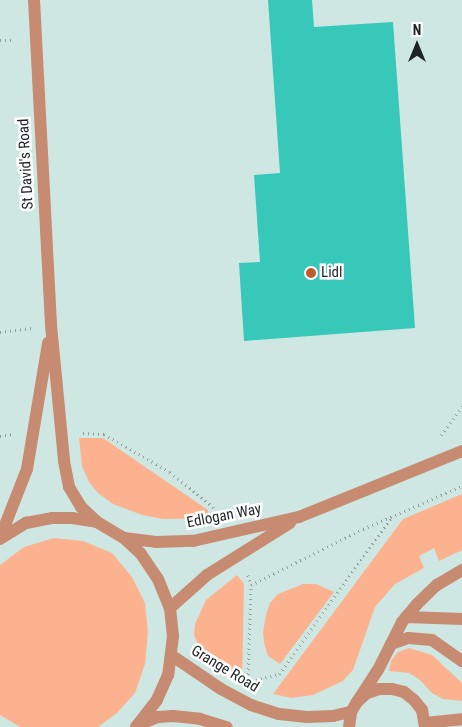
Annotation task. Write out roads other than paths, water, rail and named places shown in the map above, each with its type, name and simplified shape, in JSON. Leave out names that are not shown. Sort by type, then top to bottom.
[{"type":"street","name":"St David's Road","points":[[34,0],[51,325],[69,487],[82,507],[97,522],[124,538],[141,554],[158,579],[170,608],[173,636],[168,675],[157,700],[137,726]]},
{"type":"street","name":"St David's Road","points":[[0,538],[27,469],[35,431],[51,325]]},
{"type":"street","name":"Edlogan Way","points":[[124,538],[156,542],[193,540],[299,517],[462,451]]},
{"type":"street","name":"Edlogan Way","points":[[170,608],[207,575],[299,517]]},
{"type":"street","name":"St David's Road","points":[[0,538],[26,523],[52,518],[97,522]]},
{"type":"street","points":[[349,727],[354,707],[378,670],[406,617],[437,585],[462,570]]},
{"type":"street","points":[[406,617],[462,619]]},
{"type":"street","points":[[391,644],[408,638],[432,640],[462,661]]},
{"type":"street","name":"Grange Road","points":[[171,655],[221,689],[251,705],[270,711],[307,717],[333,716],[354,707],[367,694],[379,689],[392,688],[404,692],[414,700],[422,710],[425,725],[462,719]]},
{"type":"street","points":[[137,726],[158,718],[173,716],[200,719],[226,727]]},
{"type":"place","name":"Lidl","points":[[311,273]]}]
